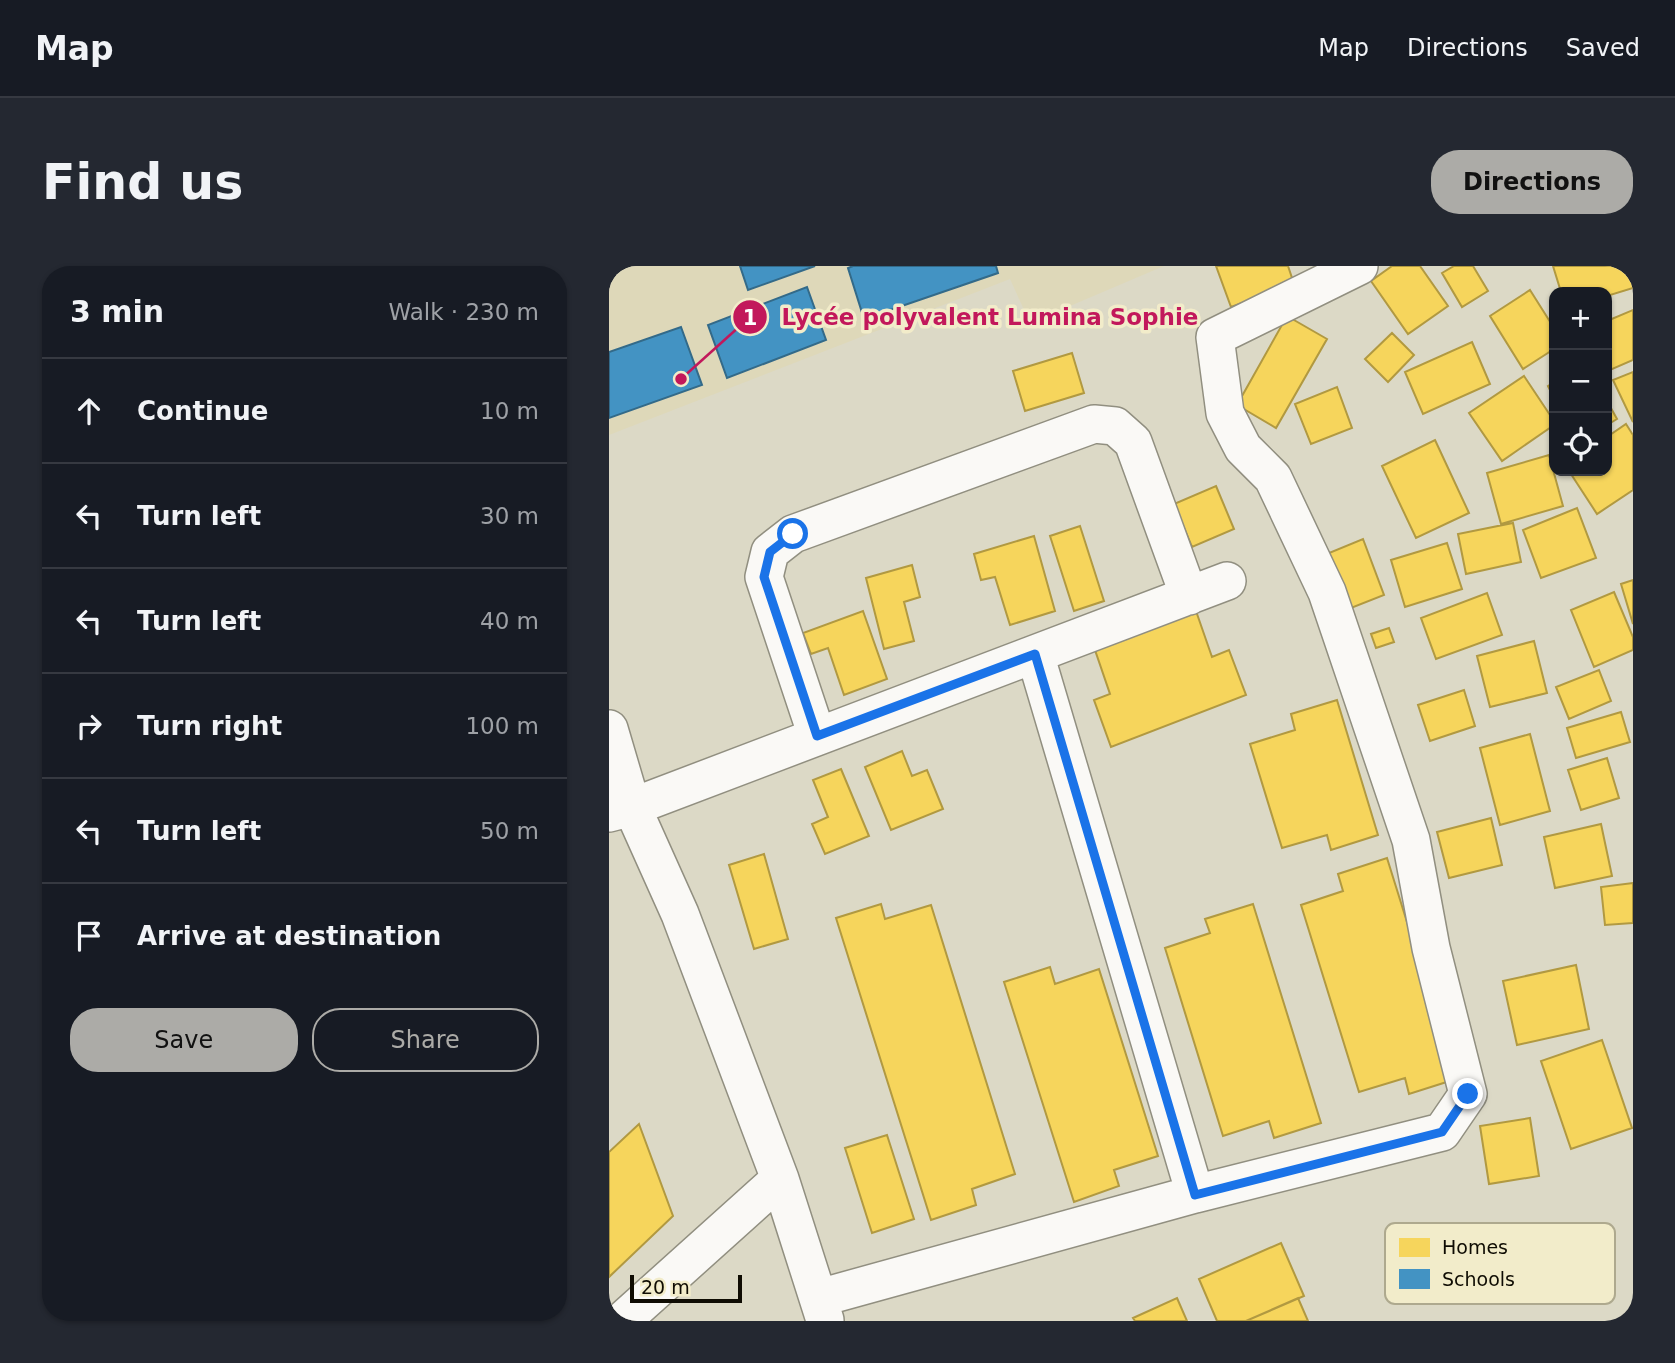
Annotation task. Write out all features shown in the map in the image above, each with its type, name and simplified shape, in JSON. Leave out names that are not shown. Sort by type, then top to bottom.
[{"type":"street","points":[[609,729],[620,810],[680,914],[781,1179],[822,1310],[1195,1195],[1442,1132],[1468,1094],[1431,948],[1411,840],[1327,592],[1273,478],[1243,448],[1225,413],[1215,337],[1359,266]]},
{"type":"street","points":[[817,736],[764,577],[770,552],[793,534],[1094,424],[1115,426],[1133,442],[1189,596]]},
{"type":"street","points":[[620,810],[1227,581]]},
{"type":"street","points":[[1035,654],[1195,1195]]},
{"type":"street","points":[[622,1321],[781,1179]]},
{"type":"shaded area","points":[[609,266],[1164,266],[1030,323],[1010,279],[609,435]]},
{"type":"building: Homes","points":[[1216,266],[1288,266],[1294,284],[1231,307]]},
{"type":"building: Homes","points":[[1392,266],[1420,266],[1448,306],[1408,334],[1371,281]]},
{"type":"building: Homes","points":[[1454,266],[1473,266],[1488,291],[1462,307],[1442,273]]},
{"type":"building: Homes","points":[[1553,266],[1633,266],[1633,288],[1612,294],[1612,287],[1559,287]]},
{"type":"building: Homes","points":[[1530,290],[1549,320],[1549,352],[1523,369],[1490,316]]},
{"type":"building: Homes","points":[[1633,310],[1633,360],[1612,369],[1612,350],[1612,319]]},
{"type":"building: Homes","points":[[1287,316],[1327,339],[1276,428],[1237,405]]},
{"type":"building: Homes","points":[[1392,333],[1414,355],[1388,382],[1365,359]]},
{"type":"building: Homes","points":[[1472,342],[1490,384],[1423,414],[1405,372]]},
{"type":"building: Homes","points":[[1072,353],[1084,393],[1025,411],[1013,371]]},
{"type":"building: Homes","points":[[1633,372],[1633,422],[1613,380]]},
{"type":"building: Homes","points":[[1524,376],[1549,414],[1549,428],[1502,461],[1469,413]]},
{"type":"building: Homes","points":[[1337,387],[1352,428],[1311,444],[1295,404]]},
{"type":"building: Homes","points":[[1626,424],[1633,435],[1633,490],[1597,514],[1572,476],[1612,476],[1612,434]]},
{"type":"building: Homes","points":[[1435,440],[1469,513],[1416,538],[1382,466]]},
{"type":"building: Homes","points":[[1549,455],[1549,476],[1555,476],[1563,506],[1501,524],[1487,473]]},
{"type":"building: Homes","points":[[1216,486],[1234,529],[1192,547],[1174,504]]},
{"type":"building: Homes","points":[[1577,508],[1596,558],[1541,578],[1523,530]]},
{"type":"building: Homes","points":[[1513,523],[1521,562],[1466,574],[1458,534]]},
{"type":"building: Homes","points":[[1080,526],[1104,601],[1074,611],[1050,536]]},
{"type":"building: Homes","points":[[1034,536],[1055,611],[1010,625],[995,577],[981,580],[974,554]]},
{"type":"building: Homes","points":[[1363,539],[1384,595],[1351,608],[1329,553]]},
{"type":"building: Homes","points":[[1447,543],[1462,589],[1405,607],[1391,560]]},
{"type":"building: Homes","points":[[912,565],[920,597],[904,602],[914,641],[884,649],[866,578]]},
{"type":"building: Homes","points":[[1633,580],[1633,624],[1621,584]]},
{"type":"building: Homes","points":[[1614,592],[1633,637],[1633,650],[1594,667],[1571,610]]},
{"type":"building: Homes","points":[[1487,593],[1502,635],[1436,659],[1421,618]]},
{"type":"building: Homes","points":[[863,611],[887,679],[844,695],[828,648],[811,654],[803,633]]},
{"type":"building: Homes","points":[[1196,611],[1212,657],[1229,650],[1246,695],[1111,747],[1094,700],[1110,694],[1095,650]]},
{"type":"building: Homes","points":[[1389,628],[1394,642],[1376,648],[1371,634]]},
{"type":"building: Homes","points":[[1534,641],[1547,693],[1490,707],[1477,656]]},
{"type":"building: Homes","points":[[1599,670],[1611,701],[1569,719],[1556,687]]},
{"type":"building: Homes","points":[[1464,690],[1475,726],[1430,741],[1418,705]]},
{"type":"building: Homes","points":[[1337,700],[1378,835],[1331,850],[1327,835],[1282,848],[1250,744],[1295,730],[1291,714]]},
{"type":"building: Homes","points":[[1621,712],[1630,742],[1576,758],[1567,728]]},
{"type":"building: Homes","points":[[1530,734],[1550,811],[1500,825],[1480,748]]},
{"type":"building: Homes","points":[[902,751],[912,776],[927,770],[943,809],[891,830],[865,767]]},
{"type":"building: Homes","points":[[1607,758],[1619,798],[1581,810],[1568,770]]},
{"type":"building: Homes","points":[[841,769],[869,836],[825,854],[812,824],[828,817],[813,780]]},
{"type":"building: Homes","points":[[1491,818],[1502,865],[1449,878],[1437,832]]},
{"type":"building: Homes","points":[[1601,824],[1612,876],[1555,888],[1544,837]]},
{"type":"building: Homes","points":[[764,854],[788,939],[754,949],[729,865]]},
{"type":"building: Homes","points":[[1387,858],[1456,1079],[1409,1094],[1405,1078],[1359,1092],[1301,905],[1343,891],[1338,874]]},
{"type":"building: Homes","points":[[1633,883],[1633,923],[1605,925],[1601,887]]},
{"type":"building: Homes","points":[[881,904],[885,919],[931,905],[1015,1174],[972,1189],[976,1205],[931,1220],[836,918]]},
{"type":"building: Homes","points":[[1253,904],[1321,1123],[1274,1138],[1269,1121],[1223,1136],[1165,948],[1210,933],[1205,919]]},
{"type":"building: Homes","points":[[1576,965],[1589,1029],[1517,1045],[1503,981]]},
{"type":"building: Homes","points":[[1050,967],[1055,984],[1099,969],[1158,1156],[1114,1170],[1119,1186],[1074,1202],[1004,982]]},
{"type":"building: Homes","points":[[1602,1040],[1632,1128],[1571,1149],[1541,1061]]},
{"type":"building: Homes","points":[[1530,1118],[1539,1176],[1489,1184],[1480,1126]]},
{"type":"building: Homes","points":[[639,1124],[673,1216],[609,1277],[609,1152]]},
{"type":"building: Homes","points":[[887,1135],[914,1219],[872,1233],[845,1148]]},
{"type":"building: Homes","points":[[1281,1243],[1304,1296],[1246,1321],[1217,1321],[1199,1279]]},
{"type":"building: Homes","points":[[1177,1298],[1187,1321],[1135,1321],[1133,1318]]},
{"type":"building: Homes","points":[[1298,1298],[1308,1321],[1246,1321]]},
{"type":"building: Schools","points":[[740,266],[815,266],[748,290]]},
{"type":"building: Schools","points":[[996,266],[998,273],[864,319],[848,268]]},
{"type":"building: Schools","points":[[807,287],[826,340],[727,378],[708,325]]},
{"type":"building: Schools","points":[[681,327],[702,385],[609,418],[609,352]]},
{"type":"place","name":"Lycée polyvalent Lumina Sophie","points":[[681,379]]},
{"type":"route","points":[[793,534],[770,552],[764,577],[817,736],[1035,654],[1195,1195],[1442,1132],[1468,1094]]}]
